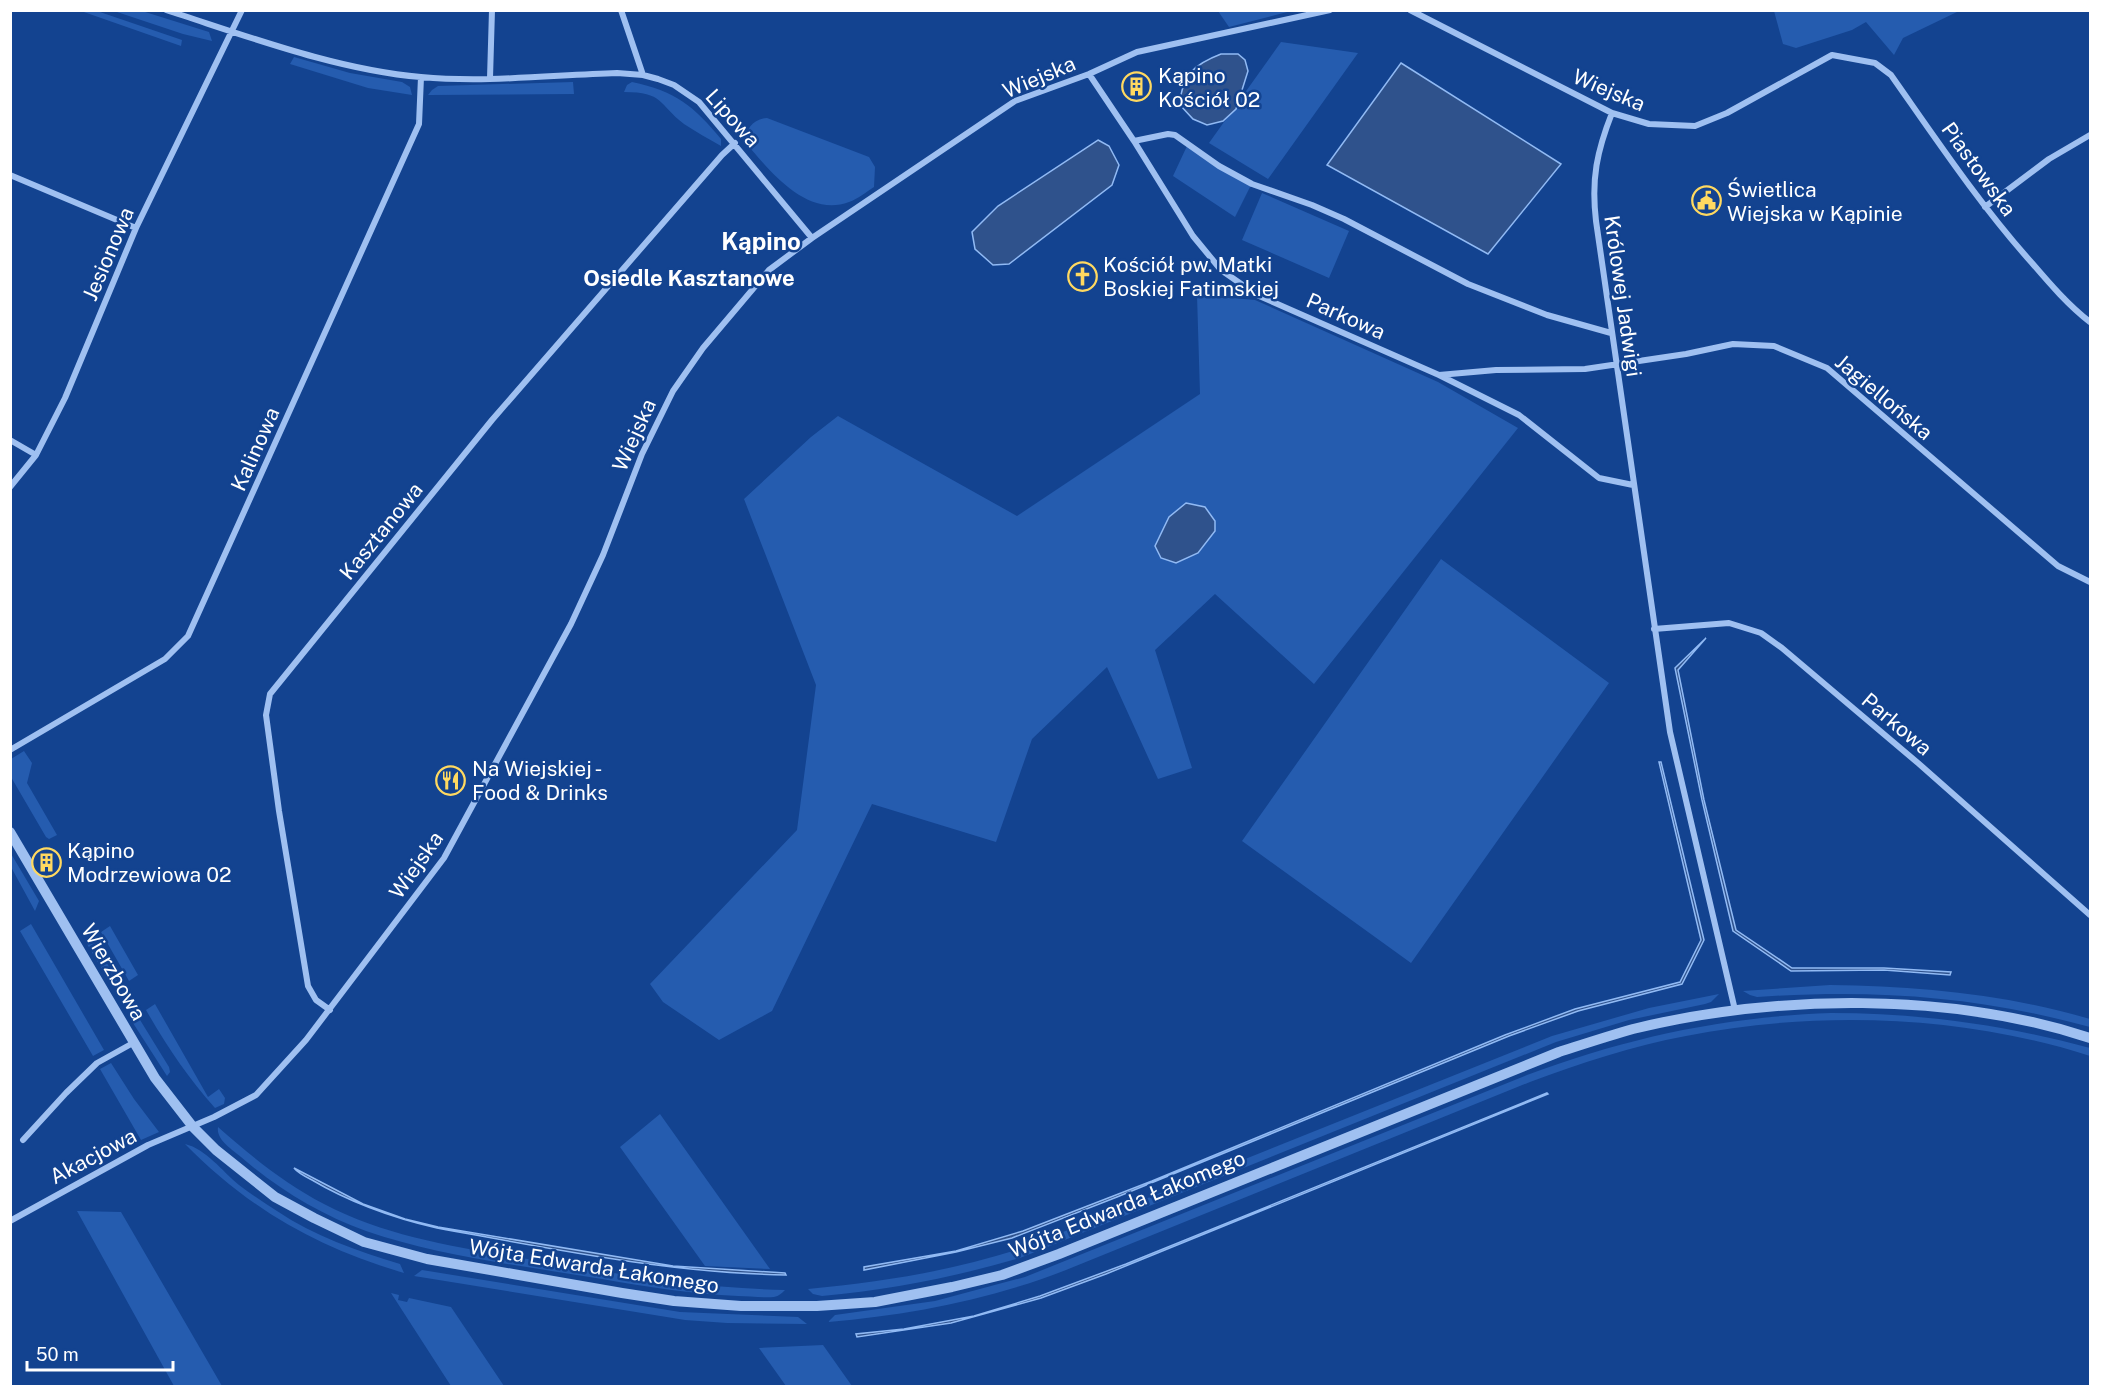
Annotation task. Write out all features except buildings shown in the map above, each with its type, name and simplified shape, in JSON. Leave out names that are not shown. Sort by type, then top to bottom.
[{"type":"street","name":"Lipowa","points":[[166,10],[349,65],[421,77],[490,78],[617,73],[643,75],[674,85],[699,102],[812,238]]},
{"type":"street","name":"Jesionowa","points":[[10,487],[36,455],[65,398],[136,228],[234,32],[242,10]]},
{"type":"street","points":[[490,78],[492,10]]},
{"type":"street","points":[[621,10],[643,75]]},
{"type":"street","name":"Wiejska","points":[[193,1127],[255,1095],[287,1063],[330,1010],[444,858],[571,624],[603,555],[642,454],[673,390],[702,348],[769,270],[812,238],[1015,101],[1089,74],[1137,52],[1330,10]]},
{"type":"street","name":"Wiejska","points":[[1410,10],[1612,113],[1649,124],[1695,126],[1727,113],[1832,55]]},
{"type":"street","name":"Piastowska","points":[[1832,55],[1875,63],[1891,75],[1985,207],[2052,287],[2091,322]]},
{"type":"street","name":"Parkowa","points":[[1089,74],[1193,236],[1221,270],[1257,296],[1439,375],[1519,415],[1599,478],[1633,485]]},
{"type":"street","name":"Kalinowa","points":[[10,750],[165,659],[188,636],[419,124],[421,77]]},
{"type":"street","name":"Królowej Jadwigi","points":[[1612,113],[1597,155],[1593,188],[1611,333],[1670,732],[1736,1010]]},
{"type":"street","points":[[1134,141],[1168,134],[1175,135],[1219,166],[1252,184],[1344,219],[1468,284],[1547,315],[1611,333]]},
{"type":"street","points":[[1985,207],[2049,159],[2091,135]]},
{"type":"street","name":"Kasztanowa","points":[[330,1010],[316,1000],[308,986],[267,725],[266,714],[270,694],[492,420],[722,154],[735,144]]},
{"type":"street","points":[[10,175],[136,228]]},
{"type":"street","name":"Jagiellońska","points":[[1439,375],[1496,370],[1562,370],[1686,354],[1733,344],[1774,346],[1827,368],[2058,566],[2091,582]]},
{"type":"street","points":[[10,440],[36,455]]},
{"type":"street","name":"Parkowa","points":[[1654,629],[1729,623],[1761,633],[1909,755],[2091,915]]},
{"type":"street","name":"Wierzbowa","points":[[10,832],[154,1078],[193,1127]]},
{"type":"street","name":"Wójta Edwarda Łakomego","points":[[193,1127],[231,1163],[276,1197],[364,1242],[427,1259],[674,1301],[741,1306],[817,1306],[875,1302],[1002,1275],[1559,1052],[1633,1029],[1736,1010],[1812,1004],[1901,1004],[1997,1016],[2091,1038]]},
{"type":"street","points":[[23,1140],[97,1063],[133,1043]]},
{"type":"street","name":"Akacjowa","points":[[10,1221],[148,1145],[193,1127]]},
{"type":"shaded area","points":[[1774,10],[1959,11],[1903,38],[1894,55],[1866,22],[1852,30],[1796,48],[1783,44]]},
{"type":"shaded area","points":[[81,11],[97,11],[182,40],[181,46]]},
{"type":"shaded area","points":[[114,11],[142,11],[209,32],[212,41],[183,34]]},
{"type":"shaded area","points":[[1218,11],[1291,11],[1229,27]]},
{"type":"shaded area","points":[[1281,42],[1358,53],[1268,179],[1209,143]]},
{"type":"shaded area","points":[[1221,54],[1238,54],[1245,60],[1248,71],[1236,109],[1223,121],[1207,125],[1193,119],[1180,105],[1181,95],[1191,72],[1204,62]]},
{"type":"shaded area","points":[[294,57],[350,73],[402,82],[410,87],[412,95],[368,88],[290,64]]},
{"type":"shaded area","points":[[1401,63],[1561,164],[1488,254],[1327,165]]},
{"type":"shaded area","points":[[573,82],[574,94],[428,95],[438,86]]},
{"type":"shaded area","points":[[632,82],[660,90],[682,101],[711,127],[721,139],[721,146],[684,124],[654,97],[647,94],[624,92],[627,85]]},
{"type":"shaded area","points":[[767,118],[869,157],[875,167],[874,187],[852,201],[833,205],[818,203],[790,188],[777,178],[745,142],[751,126],[758,120]]},
{"type":"shaded area","points":[[1098,140],[1109,146],[1119,165],[1112,185],[1009,264],[993,265],[975,249],[972,232],[998,206]]},
{"type":"shaded area","points":[[1187,146],[1251,185],[1235,217],[1173,176]]},
{"type":"shaded area","points":[[1262,193],[1349,231],[1329,278],[1242,240]]},
{"type":"shaded area","points":[[1197,295],[1255,300],[1438,382],[1518,428],[1314,684],[1215,594],[1155,650],[1192,768],[1158,779],[1107,667],[1032,739],[996,842],[872,804],[772,1011],[719,1040],[663,1002],[650,984],[797,830],[816,685],[744,499],[811,437],[838,416],[1017,516],[1200,394]]},
{"type":"shaded area","points":[[1186,503],[1205,507],[1215,521],[1215,531],[1198,553],[1176,563],[1161,558],[1155,546],[1169,517]]},
{"type":"shaded area","points":[[1441,559],[1609,683],[1411,963],[1242,841]]},
{"type":"shaded area","points":[[1706,638],[1678,670],[1704,800],[1736,930],[1792,968],[1884,968],[1951,972],[1950,975],[1884,970],[1791,971],[1733,931],[1702,800],[1675,668]]},
{"type":"shaded area","points":[[24,751],[32,763],[27,783],[57,835],[49,839],[11,777],[11,759]]},
{"type":"shaded area","points":[[1659,762],[1661,762],[1704,940],[1682,984],[1578,1011],[1509,1036],[1012,1238],[956,1252],[864,1270],[864,1267],[956,1251],[1023,1231],[1152,1181],[1505,1035],[1575,1009],[1680,982],[1701,940]]},
{"type":"shaded area","points":[[10,852],[39,901],[35,911],[11,867]]},
{"type":"shaded area","points":[[31,924],[104,1050],[93,1056],[20,931]]},
{"type":"shaded area","points":[[110,926],[138,975],[129,981],[101,932]]},
{"type":"shaded area","points":[[92,937],[120,986],[111,984],[87,944]]},
{"type":"shaded area","points":[[1830,985],[1929,990],[2026,1003],[2090,1019],[2090,1027],[2006,1008],[1925,997],[1843,994],[1757,997],[1743,991]]},
{"type":"shaded area","points":[[1719,994],[1711,1002],[1705,1004],[1629,1020],[1556,1042],[1020,1258],[946,1277],[872,1290],[822,1296],[813,1294],[808,1289],[917,1274],[970,1263],[1023,1248],[1552,1036],[1649,1008]]},
{"type":"shaded area","points":[[155,1004],[208,1097],[219,1089],[225,1098],[224,1104],[215,1108],[178,1061],[146,1010]]},
{"type":"shaded area","points":[[1831,1013],[1897,1015],[1994,1027],[2090,1048],[2090,1056],[2041,1042],[1991,1032],[1889,1021],[1787,1022],[1666,1040],[1568,1068],[1530,1082],[1037,1281],[949,1305],[828,1322],[835,1315],[935,1301],[1025,1277],[1527,1075],[1602,1050],[1714,1024]]},
{"type":"shaded area","points":[[137,1015],[169,1067],[170,1072],[167,1076],[133,1023]]},
{"type":"shaded area","points":[[111,1063],[159,1132],[141,1140],[100,1069]]},
{"type":"shaded area","points":[[1547,1093],[1106,1274],[1041,1298],[951,1323],[857,1337],[856,1334],[904,1329],[974,1316],[1040,1296],[1126,1264]]},
{"type":"shaded area","points":[[660,1114],[770,1269],[705,1266],[620,1147]]},
{"type":"shaded area","points":[[218,1127],[268,1169],[309,1196],[349,1216],[400,1233],[480,1251],[627,1275],[721,1286],[785,1290],[776,1297],[765,1297],[670,1290],[483,1260],[395,1240],[349,1225],[285,1190],[225,1144],[219,1136]]},
{"type":"shaded area","points":[[185,1144],[207,1155],[239,1185],[291,1220],[336,1242],[400,1264],[404,1273],[342,1251],[286,1223],[234,1188]]},
{"type":"shaded area","points":[[294,1168],[363,1204],[405,1219],[438,1227],[673,1266],[785,1273],[786,1275],[655,1265],[437,1228],[405,1220],[357,1203]]},
{"type":"shaded area","points":[[77,1211],[121,1212],[222,1386],[174,1386]]},
{"type":"shaded area","points":[[422,1270],[680,1312],[798,1317],[807,1324],[685,1320],[414,1276]]},
{"type":"shaded area","points":[[391,1293],[399,1295],[398,1300],[407,1302],[409,1298],[451,1307],[504,1386],[451,1386]]},
{"type":"shaded area","points":[[823,1345],[852,1386],[786,1386],[759,1348]]},
{"type":"place","name":"Kąpino Kościół 02","points":[[1137,87]]},
{"type":"place","name":"Świetlica Wiejska w Kąpinie","points":[[1706,201]]},
{"type":"place","name":"Kościół pw. Matki Boskiej Fatimskiej","points":[[1082,276]]},
{"type":"place","name":"Na Wiejskiej - Food & Drinks","points":[[451,780]]},
{"type":"place","name":"Kąpino Modrzewiowa 02","points":[[46,862]]},
{"type":"district","name":"Kąpino","points":[[761,241]]},
{"type":"district","name":"Osiedle Kasztanowe","points":[[689,278]]}]
